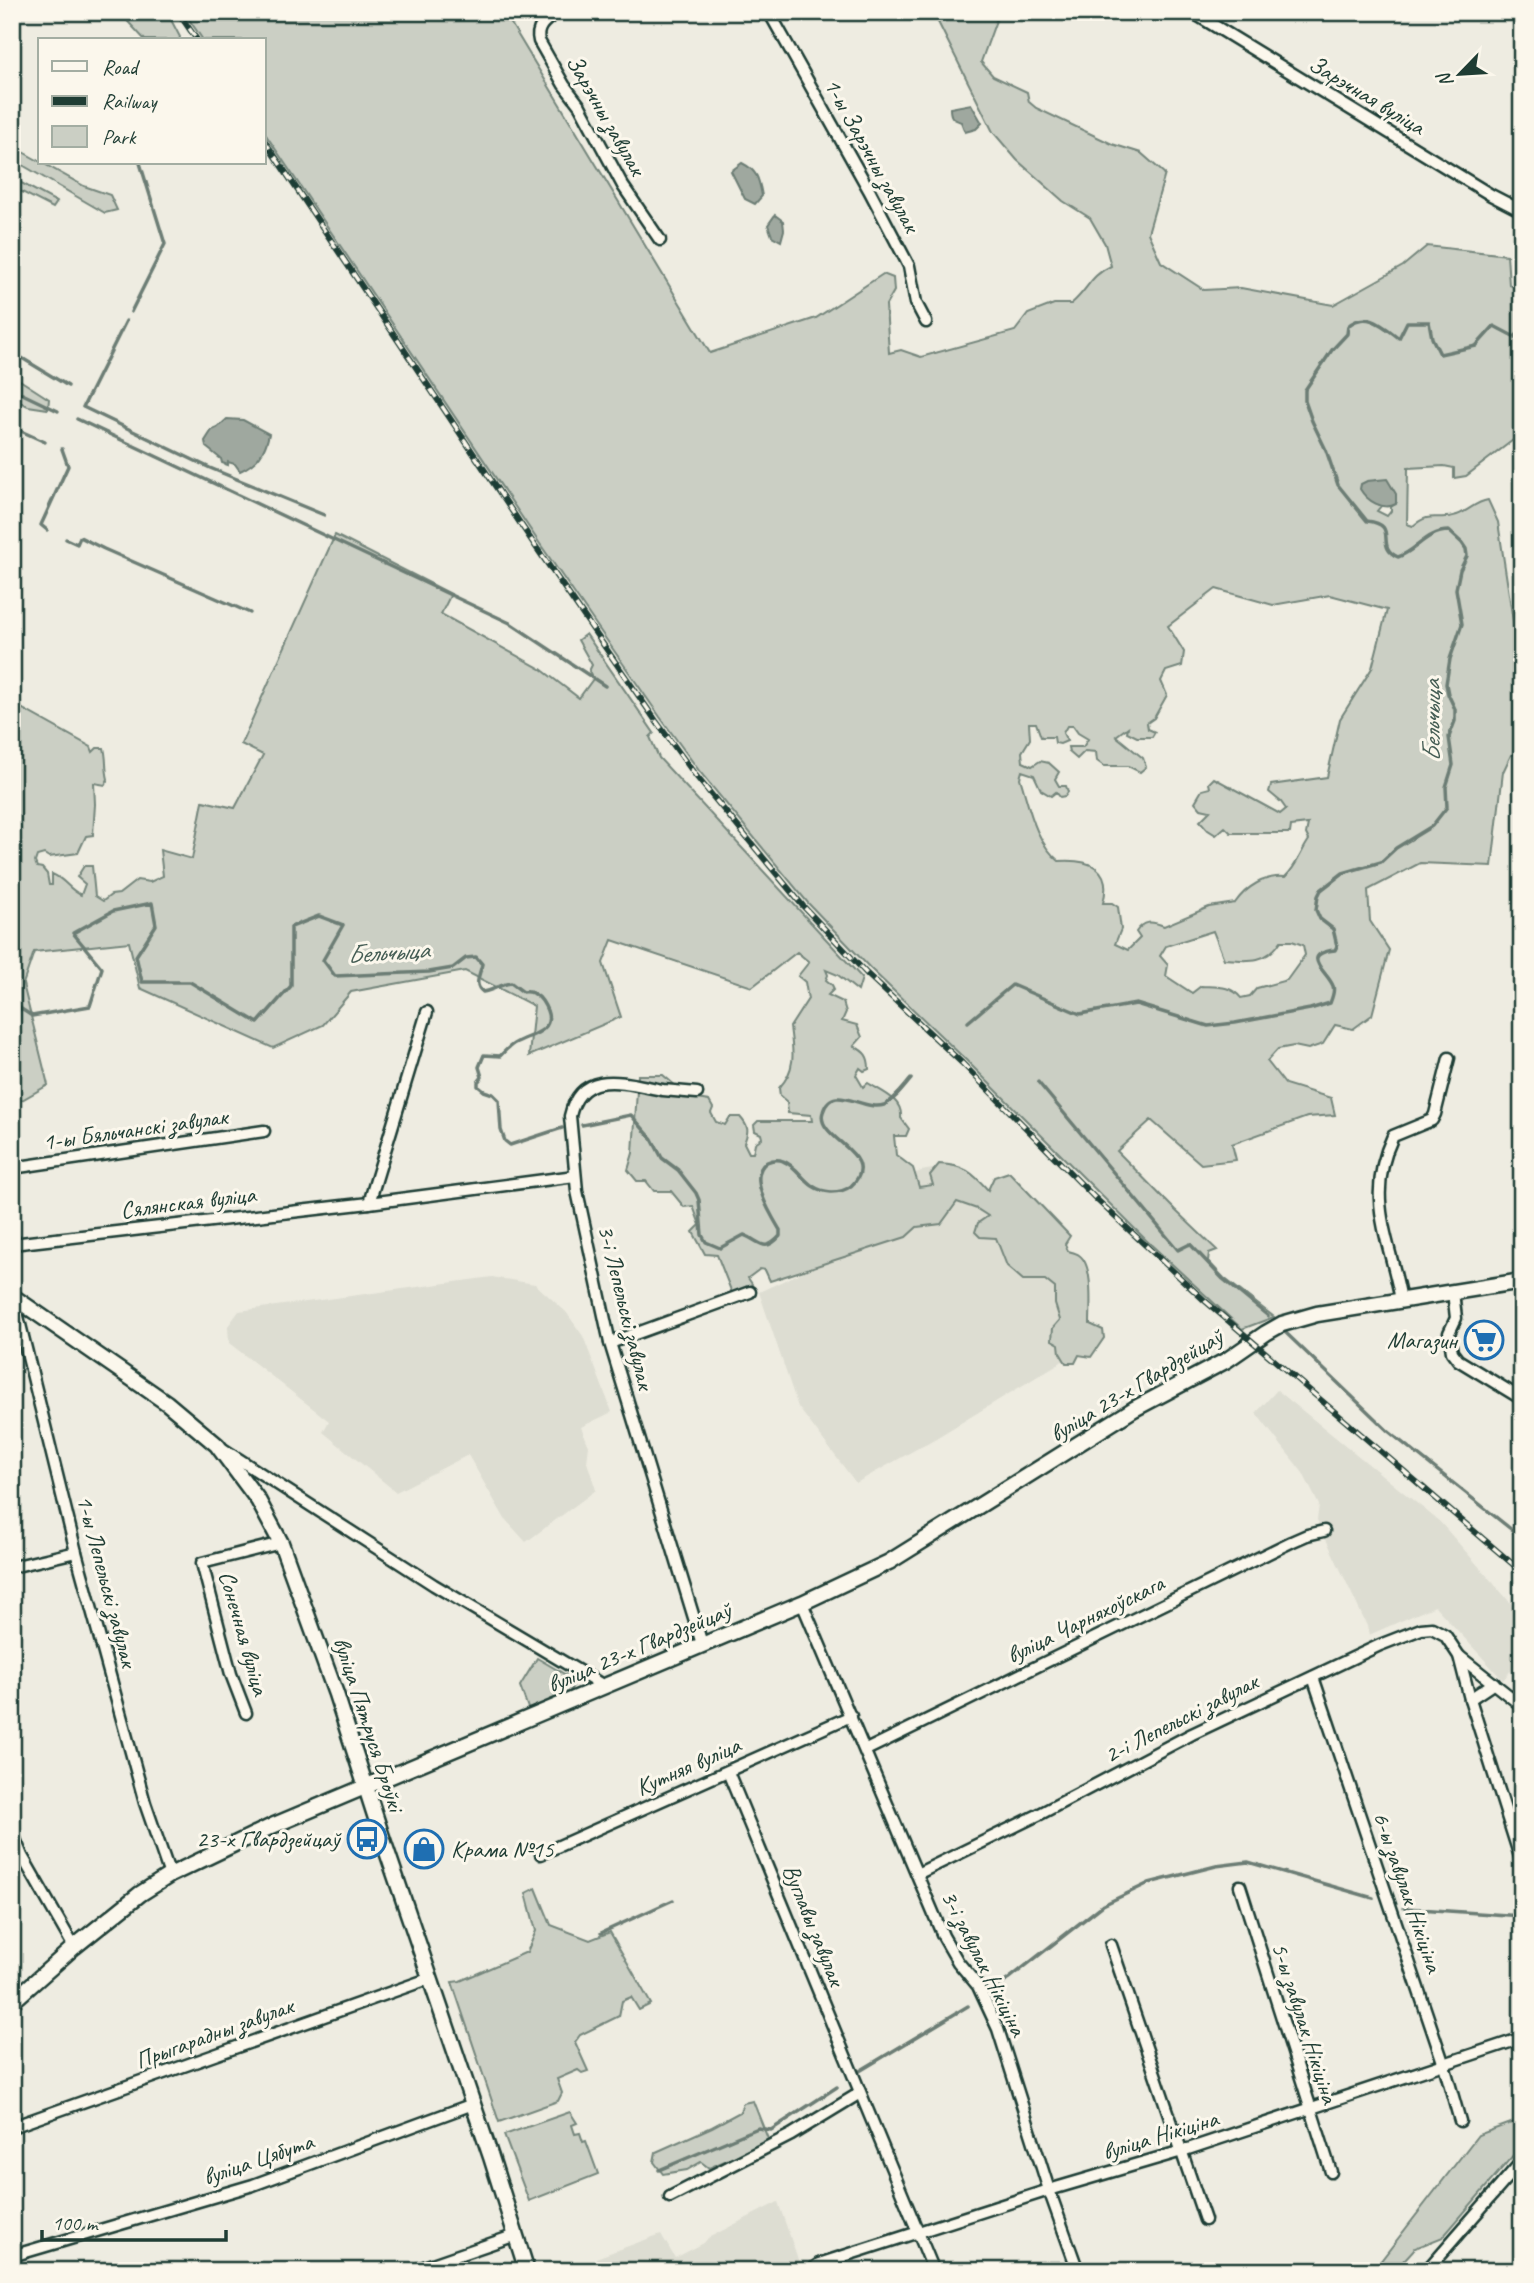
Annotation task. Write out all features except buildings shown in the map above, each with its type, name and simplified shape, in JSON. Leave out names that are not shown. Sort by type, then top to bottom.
[{"type":"street","name":"Зарэчны завулак","points":[[557,12],[539,27],[539,41],[580,107],[623,186],[660,240]]},
{"type":"street","name":"1-ы Зарэчны завулак","points":[[769,12],[909,266],[916,303],[926,322]]},
{"type":"street","name":"Зарэчная вуліца","points":[[1192,12],[1491,195],[1522,211]]},
{"type":"street","points":[[369,1203],[427,1012]]},
{"type":"street","points":[[1401,1300],[1380,1212],[1380,1169],[1393,1136],[1432,1120],[1449,1058]]},
{"type":"street","name":"3-і Лепельскі завулак","points":[[697,1093],[611,1081],[587,1087],[578,1096],[570,1116],[575,1176],[610,1343],[702,1644]]},
{"type":"street","name":"1-ы Бяльчанскі завулак","points":[[12,1168],[264,1132]]},
{"type":"street","name":"Сялянская вуліца","points":[[12,1244],[369,1203],[575,1176]]},
{"type":"street","name":"вуліца 23-х Гвардзейцаў","points":[[12,2002],[74,1947],[140,1894],[170,1875],[272,1826],[802,1603],[889,1562],[1134,1409],[1227,1360],[1282,1324],[1317,1314],[1522,1281]]},
{"type":"street","points":[[610,1343],[750,1292]]},
{"type":"street","points":[[1453,1292],[1456,1312],[1449,1333],[1452,1352],[1458,1360],[1522,1399]]},
{"type":"street","name":"вуліца Пятруся Броўкі","points":[[12,1296],[167,1403],[217,1445],[434,1585],[604,1686]]},
{"type":"street","name":"1-ы Лепельскі завулак","points":[[12,1296],[76,1552],[145,1802],[170,1875]]},
{"type":"street","name":"вуліца Пятруся Броўкі","points":[[217,1445],[258,1500],[281,1544],[327,1668],[527,2271]]},
{"type":"street","name":"вуліца Чарняхоўскага","points":[[866,1750],[1291,1542],[1324,1531]]},
{"type":"street","name":"Сонечная вуліца","points":[[246,1713],[231,1674],[202,1563],[281,1544]]},
{"type":"street","points":[[12,1567],[76,1552]]},
{"type":"street","name":"3-і завулак Нікіціна","points":[[802,1603],[943,1936],[958,1962],[978,1986],[998,2029],[1077,2271]]},
{"type":"street","name":"2-і Лепельскі завулак","points":[[917,1874],[1038,1815],[1192,1734],[1380,1645],[1421,1629],[1432,1628],[1445,1635],[1459,1656]]},
{"type":"street","points":[[1459,1656],[1522,1706]]},
{"type":"street","points":[[1459,1656],[1522,1863]]},
{"type":"street","name":"6-ы завулак Нікіціна","points":[[1314,1677],[1444,2065],[1460,2121]]},
{"type":"street","points":[[1470,1699],[1494,1683]]},
{"type":"street","name":"Кутняя вуліца","points":[[541,1854],[851,1716]]},
{"type":"street","name":"Вуглавы завулак","points":[[727,1772],[934,2271]]},
{"type":"street","points":[[12,1832],[22,1856],[74,1947]]},
{"type":"street","name":"5-ы завулак Нікіціна","points":[[1240,1886],[1331,2172]]},
{"type":"street","points":[[1111,1945],[1205,2220]]},
{"type":"street","name":"Прыгарадны завулак","points":[[12,2127],[431,1978]]},
{"type":"street","name":"вуліца Нікіціна","points":[[810,2271],[819,2264],[1049,2190],[1182,2151],[1522,2038]]},
{"type":"street","points":[[670,2197],[791,2135],[860,2094]]},
{"type":"street","name":"вуліца Цябута","points":[[12,2256],[253,2185],[473,2104]]},
{"type":"street","points":[[1426,2271],[1522,2161]]},
{"type":"street","points":[[412,2271],[516,2235]]},
{"type":"shaded area","points":[[971,104],[982,123],[976,129],[965,132],[961,122],[951,116],[950,108]]},
{"type":"shaded area","points":[[742,163],[755,173],[759,181],[762,196],[755,204],[745,199],[731,171]]},
{"type":"shaded area","points":[[775,215],[783,221],[781,241],[772,236],[768,225]]},
{"type":"shaded area","points":[[227,419],[243,420],[269,434],[260,456],[240,471],[235,464],[222,463],[221,459],[206,447],[205,441],[212,430]]},
{"type":"shaded area","points":[[1387,479],[1396,494],[1396,504],[1391,506],[1376,504],[1360,489],[1361,484],[1367,481]]},
{"type":"shaded area","points":[[949,1166],[1076,1307],[1066,1359],[856,1483],[798,1407],[759,1292],[920,1218],[900,1180],[921,1171]]},
{"type":"shaded area","points":[[492,1277],[535,1284],[566,1312],[583,1336],[612,1412],[581,1427],[589,1446],[587,1462],[596,1490],[526,1542],[505,1519],[468,1455],[396,1492],[323,1432],[329,1421],[229,1343],[228,1326],[239,1311]]},
{"type":"shaded area","points":[[1277,1390],[1440,1522],[1522,1616],[1522,1646],[1518,1662],[1503,1680],[1435,1606],[1369,1635],[1317,1520],[1319,1505],[1303,1473],[1256,1413]]},
{"type":"shaded area","points":[[778,2202],[800,2265],[798,2271],[593,2271],[597,2269],[596,2258],[661,2234],[675,2258]]},
{"type":"green space","points":[[119,12],[161,12],[169,16],[180,37],[180,38],[143,38]]},
{"type":"green space","points":[[184,12],[504,12],[710,353],[816,318],[883,274],[893,278],[894,291],[886,305],[889,353],[901,350],[921,357],[1015,331],[1028,314],[1054,304],[1071,304],[1093,278],[1111,266],[1105,244],[1090,218],[1063,201],[1017,160],[993,132],[933,12],[999,12],[981,62],[993,76],[1027,92],[1029,102],[1036,108],[1112,144],[1141,153],[1165,174],[1148,233],[1161,262],[1204,290],[1241,288],[1333,305],[1403,266],[1427,246],[1507,255],[1509,285],[1522,289],[1521,434],[1466,476],[1454,478],[1454,468],[1444,466],[1408,468],[1407,524],[1413,526],[1430,517],[1457,515],[1488,500],[1498,522],[1522,680],[1522,753],[1511,755],[1503,772],[1492,866],[1420,863],[1368,890],[1370,921],[1389,950],[1372,1015],[1353,1029],[1335,1025],[1323,1044],[1308,1049],[1294,1046],[1278,1049],[1267,1061],[1285,1084],[1331,1098],[1335,1115],[1307,1117],[1232,1144],[1236,1160],[1201,1164],[1151,1120],[1117,1151],[1217,1250],[1209,1253],[1208,1261],[1224,1278],[1274,1317],[1242,1329],[1146,1240],[871,969],[808,903],[700,772],[540,544],[266,135],[266,38],[202,38]],"holes":[[[1365,496],[1396,503],[1387,516],[1377,511],[1381,506]],[[1216,589],[1273,605],[1330,595],[1387,610],[1372,668],[1340,719],[1327,777],[1271,785],[1269,792],[1286,809],[1280,814],[1214,778],[1209,783],[1210,788],[1202,790],[1195,802],[1201,809],[1210,811],[1200,821],[1216,835],[1225,827],[1231,833],[1290,833],[1291,826],[1308,824],[1306,834],[1309,840],[1293,868],[1285,877],[1270,878],[1257,883],[1235,903],[1209,907],[1164,926],[1145,924],[1136,932],[1140,938],[1128,950],[1115,944],[1121,929],[1118,907],[1112,903],[1103,903],[1105,881],[1101,873],[1089,864],[1059,861],[1038,834],[1020,778],[1022,771],[1034,775],[1041,790],[1051,796],[1056,792],[1060,797],[1065,796],[1068,792],[1066,786],[1059,786],[1055,779],[1059,772],[1049,763],[1040,761],[1032,766],[1023,762],[1022,752],[1030,739],[1029,723],[1036,723],[1041,737],[1054,737],[1055,743],[1060,744],[1067,741],[1063,733],[1067,726],[1073,726],[1088,739],[1083,747],[1068,747],[1069,752],[1077,759],[1085,751],[1096,752],[1097,761],[1104,766],[1128,766],[1140,772],[1146,767],[1143,758],[1116,736],[1128,727],[1127,732],[1137,737],[1152,737],[1155,732],[1148,729],[1147,723],[1154,718],[1167,695],[1161,681],[1166,671],[1182,666],[1184,652],[1168,626]],[[1213,931],[1224,959],[1249,960],[1263,957],[1281,941],[1303,945],[1305,955],[1287,980],[1257,988],[1250,996],[1241,998],[1228,989],[1201,986],[1192,993],[1166,976],[1168,965],[1160,956],[1166,946]]]},
{"type":"green space","points":[[12,146],[38,160],[38,164],[44,164],[84,186],[110,195],[117,210],[105,213],[12,159]]},
{"type":"green space","points":[[12,178],[57,202],[53,208],[12,187]]},
{"type":"green space","points":[[12,375],[49,399],[48,409],[28,406],[12,398]]},
{"type":"green space","points":[[335,535],[451,594],[441,614],[541,669],[579,698],[593,679],[589,671],[592,665],[578,640],[586,634],[654,733],[650,737],[659,758],[862,978],[858,991],[838,975],[826,970],[826,980],[834,989],[828,995],[843,1002],[846,1012],[842,1021],[857,1025],[862,1037],[854,1046],[864,1052],[868,1061],[869,1069],[864,1071],[860,1068],[856,1075],[863,1087],[868,1083],[899,1106],[901,1118],[909,1129],[906,1136],[894,1136],[896,1155],[913,1168],[919,1187],[933,1185],[930,1175],[939,1164],[967,1171],[988,1190],[994,1177],[1009,1172],[1070,1236],[1065,1244],[1068,1251],[1079,1255],[1087,1268],[1090,1324],[1103,1330],[1104,1338],[1091,1357],[1079,1355],[1075,1363],[1066,1363],[1060,1353],[1059,1344],[1052,1340],[1053,1328],[1060,1320],[1055,1304],[1055,1288],[1045,1280],[1023,1280],[1007,1266],[996,1238],[980,1237],[975,1232],[978,1223],[988,1216],[977,1209],[957,1202],[941,1224],[917,1227],[906,1237],[770,1281],[765,1270],[760,1269],[748,1278],[752,1284],[750,1289],[732,1293],[717,1255],[705,1254],[693,1232],[700,1225],[693,1206],[684,1207],[671,1191],[654,1191],[646,1181],[637,1181],[628,1170],[633,1153],[638,1075],[663,1075],[690,1098],[709,1101],[716,1122],[725,1125],[730,1117],[740,1117],[747,1129],[744,1143],[749,1153],[753,1153],[755,1143],[762,1138],[761,1134],[755,1131],[754,1125],[758,1121],[812,1121],[811,1115],[788,1113],[787,1102],[780,1096],[779,1088],[791,1066],[793,1051],[790,1027],[808,999],[805,982],[798,976],[809,962],[797,952],[752,987],[612,940],[603,963],[621,1017],[529,1056],[534,1006],[465,971],[351,992],[323,1025],[273,1048],[140,988],[129,942],[34,952],[23,984],[48,1085],[13,1105],[12,703],[91,747],[93,752],[97,748],[104,748],[105,752],[108,779],[105,785],[94,783],[93,835],[86,836],[78,853],[37,856],[37,867],[47,874],[49,885],[52,885],[52,874],[81,895],[85,884],[77,877],[84,866],[92,866],[95,896],[103,901],[111,895],[119,894],[137,880],[150,882],[163,876],[160,850],[192,859],[203,801],[235,808],[263,755],[241,744]]},
{"type":"green space","points":[[537,1658],[566,1675],[574,1684],[569,1693],[529,1711],[520,1686]]},
{"type":"green space","points":[[536,1888],[551,1925],[590,1940],[610,1932],[651,2004],[639,2010],[631,1997],[622,2001],[619,2016],[580,2035],[575,2042],[588,2071],[582,2073],[578,2070],[557,2079],[562,2093],[558,2101],[499,2122],[452,1982],[527,1952],[536,1931],[526,1893]]},
{"type":"green space","points":[[753,2101],[768,2139],[761,2145],[709,2168],[701,2162],[687,2170],[663,2174],[654,2162],[656,2152],[712,2127],[740,2112],[743,2103]]},
{"type":"green space","points":[[570,2112],[577,2123],[572,2125],[575,2134],[580,2133],[583,2142],[586,2141],[598,2174],[529,2201],[504,2135]]},
{"type":"green space","points":[[1522,2119],[1522,2145],[1443,2237],[1415,2248],[1394,2271],[1373,2271],[1478,2135]]},
{"type":"waterway","points":[[131,312],[165,244],[140,164]]},
{"type":"waterway","name":"Бельчыца","points":[[968,1022],[1012,985],[1080,1014],[1136,1004],[1208,1026],[1310,1009],[1330,1003],[1333,986],[1317,959],[1318,955],[1335,950],[1337,946],[1333,929],[1320,919],[1316,910],[1321,890],[1343,873],[1381,862],[1396,848],[1432,826],[1447,807],[1446,787],[1453,765],[1449,737],[1455,721],[1455,709],[1446,684],[1450,659],[1462,624],[1456,589],[1460,570],[1467,556],[1462,543],[1449,531],[1428,537],[1398,557],[1391,552],[1387,547],[1383,527],[1367,521],[1338,485],[1305,401],[1305,390],[1332,350],[1347,334],[1348,326],[1362,319],[1375,322],[1399,338],[1407,322],[1429,322],[1432,338],[1440,354],[1476,346],[1494,326],[1515,337],[1522,329]]},
{"type":"waterway","points":[[126,321],[83,407],[210,468],[324,515]]},
{"type":"waterway","points":[[12,352],[68,386]]},
{"type":"waterway","points":[[12,389],[58,411]]},
{"type":"waterway","points":[[77,419],[510,623],[605,686]]},
{"type":"waterway","points":[[12,427],[45,442]]},
{"type":"waterway","points":[[47,530],[41,525],[68,466],[62,449]]},
{"type":"waterway","points":[[66,539],[77,544],[80,537],[250,613]]},
{"type":"waterway","name":"Бельчыца","points":[[12,1003],[32,1016],[90,1006],[102,968],[73,933],[113,911],[152,903],[156,925],[136,956],[142,982],[190,982],[258,1023],[291,986],[291,927],[319,916],[343,925],[323,960],[335,976],[429,972],[453,968],[466,958],[476,957],[482,964],[478,986],[483,992],[511,983],[523,992],[538,996],[547,1011],[547,1024],[538,1033],[512,1045],[500,1056],[484,1055],[479,1067],[482,1077],[478,1086],[499,1100],[501,1130],[505,1141],[510,1145],[562,1128]]},
{"type":"waterway","name":"Бельчыца","points":[[582,1125],[631,1115],[652,1139],[662,1158],[678,1170],[696,1193],[702,1235],[706,1242],[720,1248],[744,1235],[766,1245],[780,1236],[780,1230],[762,1195],[759,1176],[761,1168],[767,1162],[781,1160],[822,1190],[836,1192],[849,1188],[859,1175],[860,1165],[823,1122],[827,1103],[841,1098],[867,1105],[884,1105],[911,1079]]},
{"type":"waterway","points":[[1038,1082],[1178,1250],[1190,1244],[1223,1279],[1268,1316]]},
{"type":"waterway","points":[[1286,1333],[1388,1431],[1522,1538]]},
{"type":"waterway","points":[[992,1992],[1103,1905],[1149,1883],[1216,1866],[1248,1862],[1373,1898]]},
{"type":"waterway","points":[[601,1933],[673,1900]]},
{"type":"waterway","points":[[1404,1908],[1522,1916]]},
{"type":"waterway","points":[[858,2072],[968,2006]]},
{"type":"waterway","points":[[659,2170],[758,2128],[771,2130],[837,2087]]},
{"type":"railway","points":[[178,12],[196,38]]},
{"type":"railway","points":[[266,143],[536,547],[656,721],[696,776],[803,906],[867,974],[962,1063],[1095,1198],[1204,1300],[1522,1572]]},
{"type":"place","name":"Магазин","points":[[1484,1340]]},
{"type":"place","name":"23-х Гвардзейцаў","points":[[367,1839]]},
{"type":"place","name":"Крама №15","points":[[424,1849]]}]
